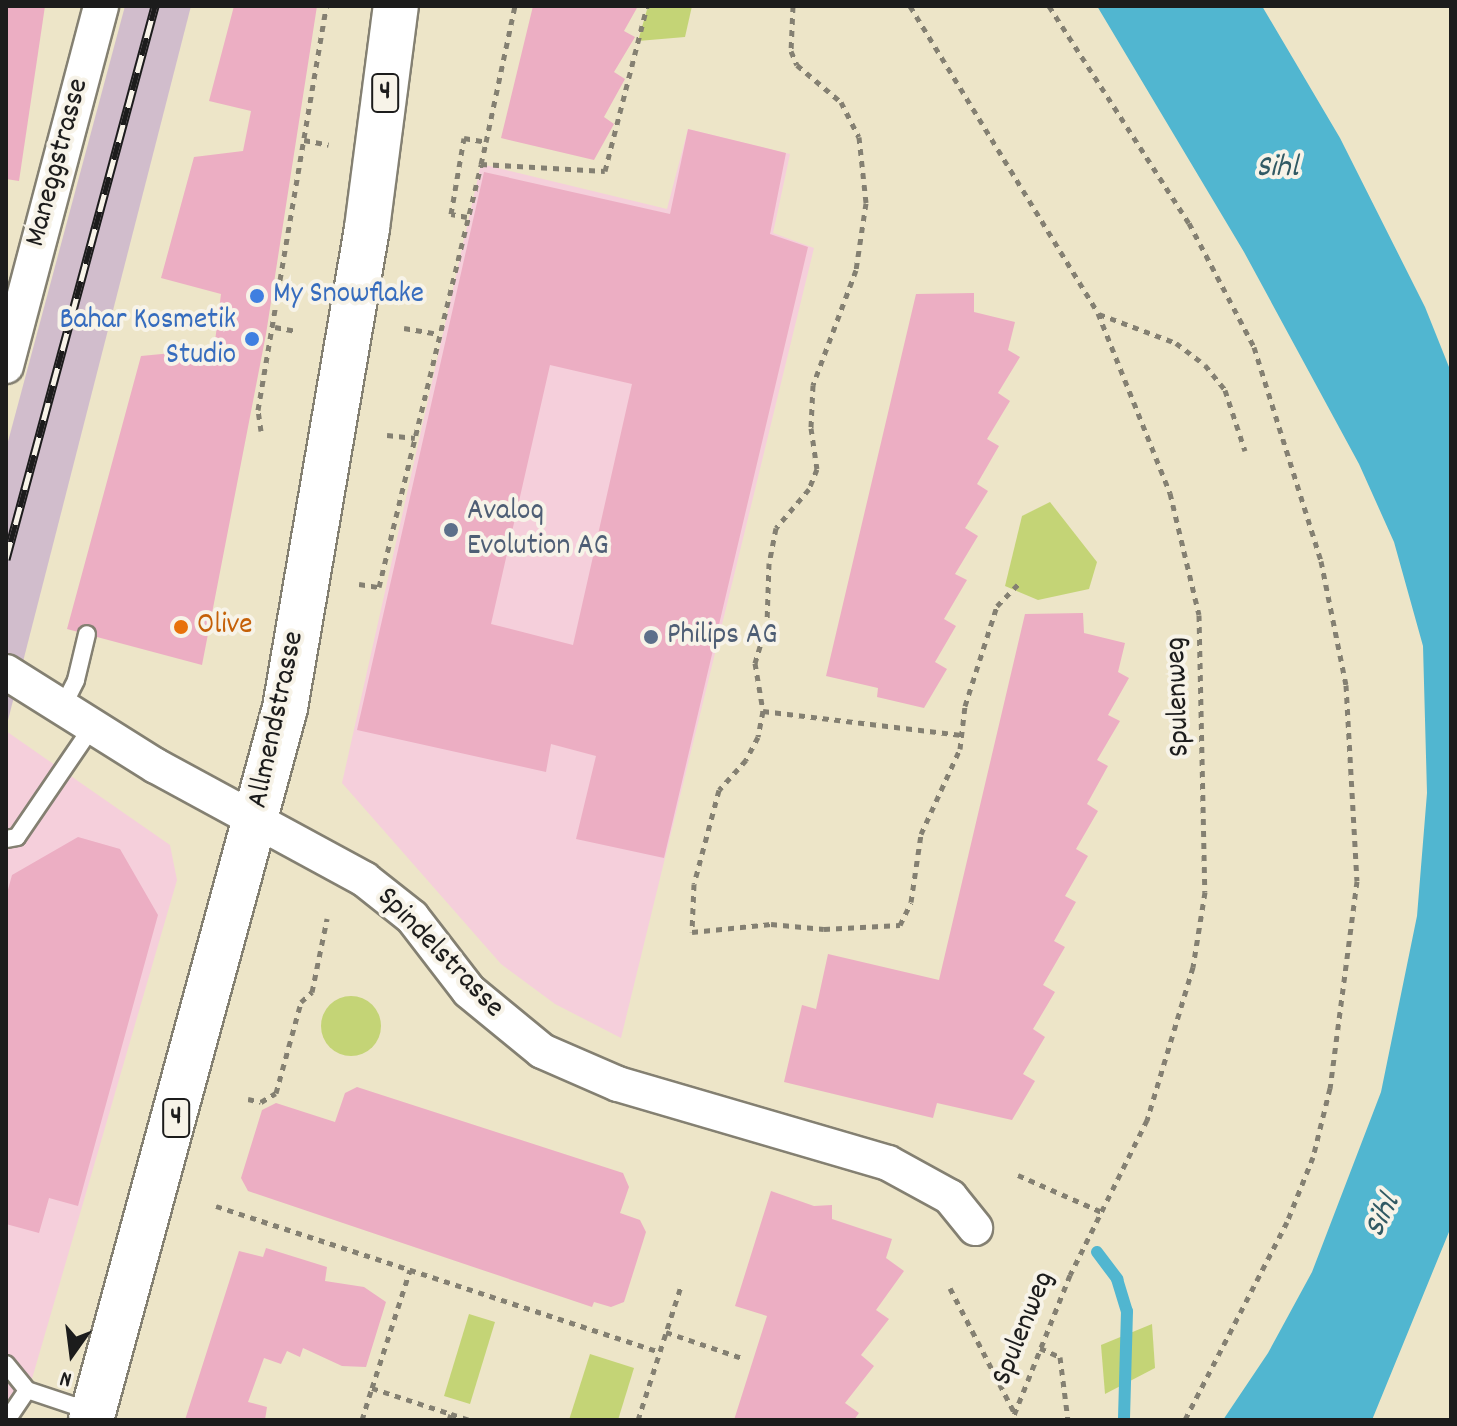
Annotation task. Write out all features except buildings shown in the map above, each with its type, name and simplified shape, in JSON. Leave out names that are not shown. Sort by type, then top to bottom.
[{"type":"main road","name":"Allmendstrasse","points":[[92,1416],[257,822],[285,708],[365,244],[396,6]]},
{"type":"street","name":"Maneggstrasse","points":[[6,366],[16,288],[101,6]]},
{"type":"street","name":"Spindelstrasse","points":[[6,672],[92,727],[376,888],[412,917],[469,991],[542,1051],[618,1084],[888,1163],[950,1197],[975,1228]]},
{"type":"lane","points":[[62,708],[76,680],[87,634]]},
{"type":"lane","points":[[6,839],[17,837],[92,727]]},
{"type":"lane","points":[[6,1364],[27,1390],[92,1416]]},
{"type":"lane","points":[[7,1420],[27,1390]]},
{"type":"path","points":[[261,431],[258,410],[275,327],[326,6]]},
{"type":"path","points":[[359,584],[379,587],[481,164],[515,6]]},
{"type":"path","points":[[481,164],[605,171],[647,6]]},
{"type":"path","points":[[793,6],[791,51],[797,65],[841,102],[859,137],[866,203],[856,270],[813,385],[811,428],[817,469],[809,489],[776,528],[769,563],[767,623],[755,663],[763,711],[746,760],[719,790],[694,884],[692,932],[771,924],[824,929],[900,925],[911,902],[921,834],[942,796],[962,735],[965,706],[997,606],[1018,584]]},
{"type":"path","name":"Spulenweg","points":[[910,6],[1098,313],[1154,449],[1186,553],[1199,615],[1205,892],[1193,967],[1147,1120],[1040,1348],[1013,1417]]},
{"type":"path","points":[[1049,6],[1189,223],[1254,347],[1321,561],[1346,685],[1357,881],[1330,1088],[1313,1157],[1287,1222],[1185,1420]]},
{"type":"path","points":[[467,217],[451,214],[464,138],[486,142]]},
{"type":"path","points":[[304,140],[329,145]]},
{"type":"path","points":[[1098,313],[1176,343],[1205,365],[1225,390],[1245,451]]},
{"type":"path","points":[[275,327],[295,331]]},
{"type":"path","points":[[404,328],[438,334]]},
{"type":"path","points":[[387,435],[415,438]]},
{"type":"path","points":[[763,711],[962,735]]},
{"type":"path","points":[[248,1099],[261,1102],[276,1093],[301,1002],[312,992],[327,919]]},
{"type":"path","points":[[1018,1175],[1102,1212]]},
{"type":"path","points":[[216,1206],[660,1352]]},
{"type":"path","points":[[362,1420],[410,1270]]},
{"type":"path","points":[[638,1420],[681,1286]]},
{"type":"path","points":[[950,1288],[1013,1417]]},
{"type":"path","points":[[666,1332],[745,1359]]},
{"type":"path","points":[[1040,1348],[1060,1357],[1068,1420]]},
{"type":"path","points":[[372,1388],[450,1417],[469,1420]]},
{"type":"shaded area","points":[[125,6],[191,6],[6,728],[6,449]]},
{"type":"shaded area","points":[[688,129],[790,154],[773,233],[814,248],[621,1038],[555,1004],[501,964],[342,783],[481,164],[667,209]]},
{"type":"shaded area","points":[[6,731],[170,845],[177,880],[20,1420],[6,1420]]},
{"type":"green space","points":[[648,6],[692,6],[685,37],[638,41]]},
{"type":"green space","points":[[1050,502],[1097,562],[1089,589],[1038,600],[1005,586],[1022,516]]},
{"type":"green space","points":[[351,996],[363,998],[372,1005],[379,1014],[379,1038],[372,1047],[363,1054],[351,1056],[339,1054],[330,1047],[323,1038],[321,1026],[323,1014],[330,1005],[339,998]]},
{"type":"green space","points":[[469,1314],[495,1322],[470,1404],[444,1396]]},
{"type":"green space","points":[[1152,1324],[1155,1368],[1105,1394],[1101,1345]]},
{"type":"green space","points":[[590,1354],[634,1368],[618,1420],[569,1420]]},
{"type":"water","name":"Sihl","points":[[1097,6],[1262,6],[1340,138],[1425,307],[1451,372],[1451,1227],[1372,1420],[1223,1420],[1268,1353],[1312,1272],[1381,1092],[1417,916],[1427,793],[1423,646],[1394,542],[1359,464],[1244,252]]},
{"type":"waterway","points":[[1097,1252],[1117,1279],[1127,1311],[1124,1420]]},
{"type":"railway","points":[[6,559],[155,6]]},
{"type":"place","name":"My Snowflake","points":[[257,296]]},
{"type":"place","name":"Bahar Kosmetik Studio","points":[[252,339]]},
{"type":"place","name":"Avaloq Evolution AG","points":[[451,530]]},
{"type":"place","name":"Olive","points":[[181,627]]},
{"type":"place","name":"Philips AG","points":[[651,637]]}]
